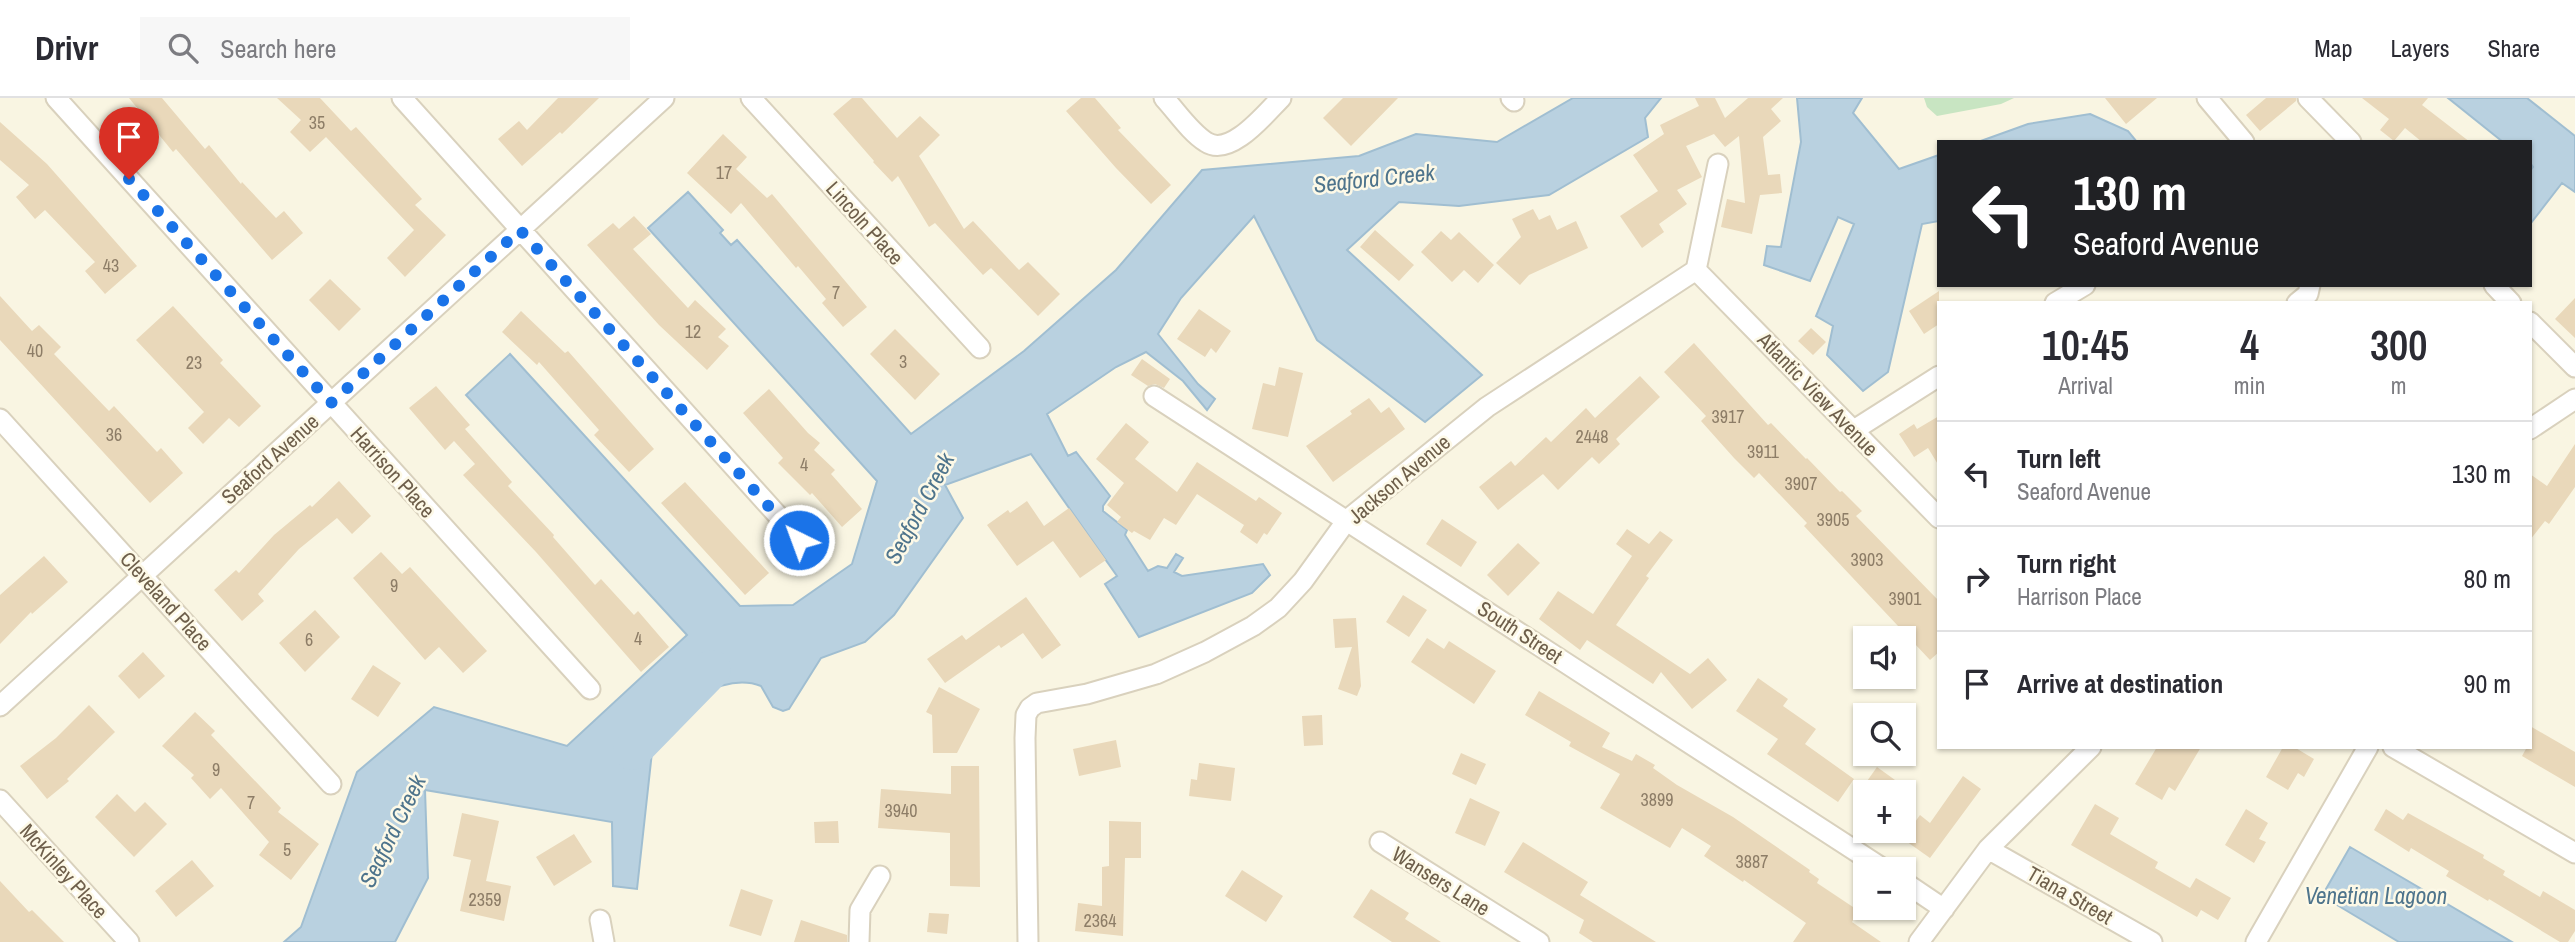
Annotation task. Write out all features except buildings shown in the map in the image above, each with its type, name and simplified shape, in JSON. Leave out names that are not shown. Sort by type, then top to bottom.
[{"type":"street","name":"Harrison Place","points":[[56,98],[590,689]]},
{"type":"street","points":[[402,98],[799,540]]},
{"type":"street","name":"Seaford Avenue","points":[[0,706],[664,98]]},
{"type":"street","name":"Lincoln Place","points":[[751,98],[980,348]]},
{"type":"street","points":[[1164,98],[1198,136],[1207,144],[1218,147],[1238,139],[1281,98]]},
{"type":"street","points":[[2207,98],[2242,140]]},
{"type":"street","points":[[2308,98],[2349,140]]},
{"type":"street","points":[[1696,270],[1718,164]]},
{"type":"street","name":"Atlantic View Avenue","points":[[1696,270],[1937,516]]},
{"type":"street","name":"Jackson Avenue","points":[[1028,942],[1025,738],[1026,715],[1030,708],[1156,674],[1253,626],[1278,608],[1303,581],[1347,520],[1487,407],[1696,270]]},
{"type":"street","points":[[2058,301],[2082,287]]},
{"type":"street","points":[[2299,301],[2308,294],[2311,287]]},
{"type":"street","points":[[2496,287],[2509,301]]},
{"type":"street","points":[[2532,324],[2575,367]]},
{"type":"street","points":[[1854,430],[1937,377]]},
{"type":"street","name":"South Street","points":[[1154,396],[1865,857]]},
{"type":"street","points":[[2532,428],[2575,399]]},
{"type":"street","name":"Cleveland Place","points":[[0,419],[331,784]]},
{"type":"street","points":[[1919,942],[1988,849],[2089,749]]},
{"type":"street","points":[[2256,942],[2367,749]]},
{"type":"street","points":[[2396,749],[2575,853]]},
{"type":"street","name":"McKinley Place","points":[[0,800],[129,942]]},
{"type":"street","name":"Wansers Lane","points":[[1380,842],[1539,942]]},
{"type":"street","name":"Tiana Street","points":[[1988,849],[2152,942]]},
{"type":"street","points":[[859,942],[860,910],[880,876]]},
{"type":"street","points":[[1916,890],[1944,909]]},
{"type":"street","points":[[600,920],[604,942]]},
{"type":"green space","points":[[1924,98],[2014,98],[2001,104],[1937,116],[1927,107]]},
{"type":"water","points":[[1573,98],[1661,98],[1645,118],[1648,137],[1549,195],[1459,206],[1399,202],[1347,250],[1482,375],[1425,422],[1317,340],[1254,216],[1181,298],[1158,334],[1198,384],[1215,399],[1207,410],[1183,381],[1146,352],[1116,367],[1047,414],[1068,456],[1076,452],[1110,496],[1103,506],[1103,511],[1127,530],[1125,535],[1148,571],[1158,566],[1167,568],[1176,554],[1183,558],[1174,572],[1182,576],[1263,564],[1270,575],[1252,593],[1139,637],[1105,584],[1117,576],[1031,454],[945,485],[963,518],[894,615],[865,642],[821,658],[789,709],[783,711],[773,707],[761,686],[738,683],[714,688],[670,709],[652,752],[637,889],[613,886],[612,822],[425,790],[428,878],[395,942],[284,942],[301,927],[357,772],[434,707],[567,746],[687,635],[466,395],[510,354],[740,606],[793,605],[852,564],[877,481],[648,228],[688,192],[723,230],[720,233],[731,245],[737,240],[911,434],[1024,351],[1116,270],[1202,170],[1359,156],[1416,134],[1497,142]]},
{"type":"water","points":[[1797,98],[1862,98],[1853,113],[1899,169],[1937,156],[1937,221],[1922,224],[1888,372],[1863,391],[1827,355],[1833,326],[1816,316],[1854,224],[1838,217],[1810,281],[1764,265],[1767,246],[1781,247],[1801,142]]},
{"type":"water","points":[[2448,98],[2527,98],[2575,136],[2575,192],[2562,183],[2532,222],[2532,140],[2500,140]]},
{"type":"water","points":[[2090,114],[2128,131],[2135,140],[1984,140],[2028,124]]},
{"type":"water","name":"Venetian Lagoon","points":[[2350,847],[2512,942],[2399,942],[2322,896]]},
{"type":"waterway","name":"Seaford Creek","points":[[632,751],[712,669]]},
{"type":"route","points":[[129,179],[331,403],[520,230],[799,540]]}]
